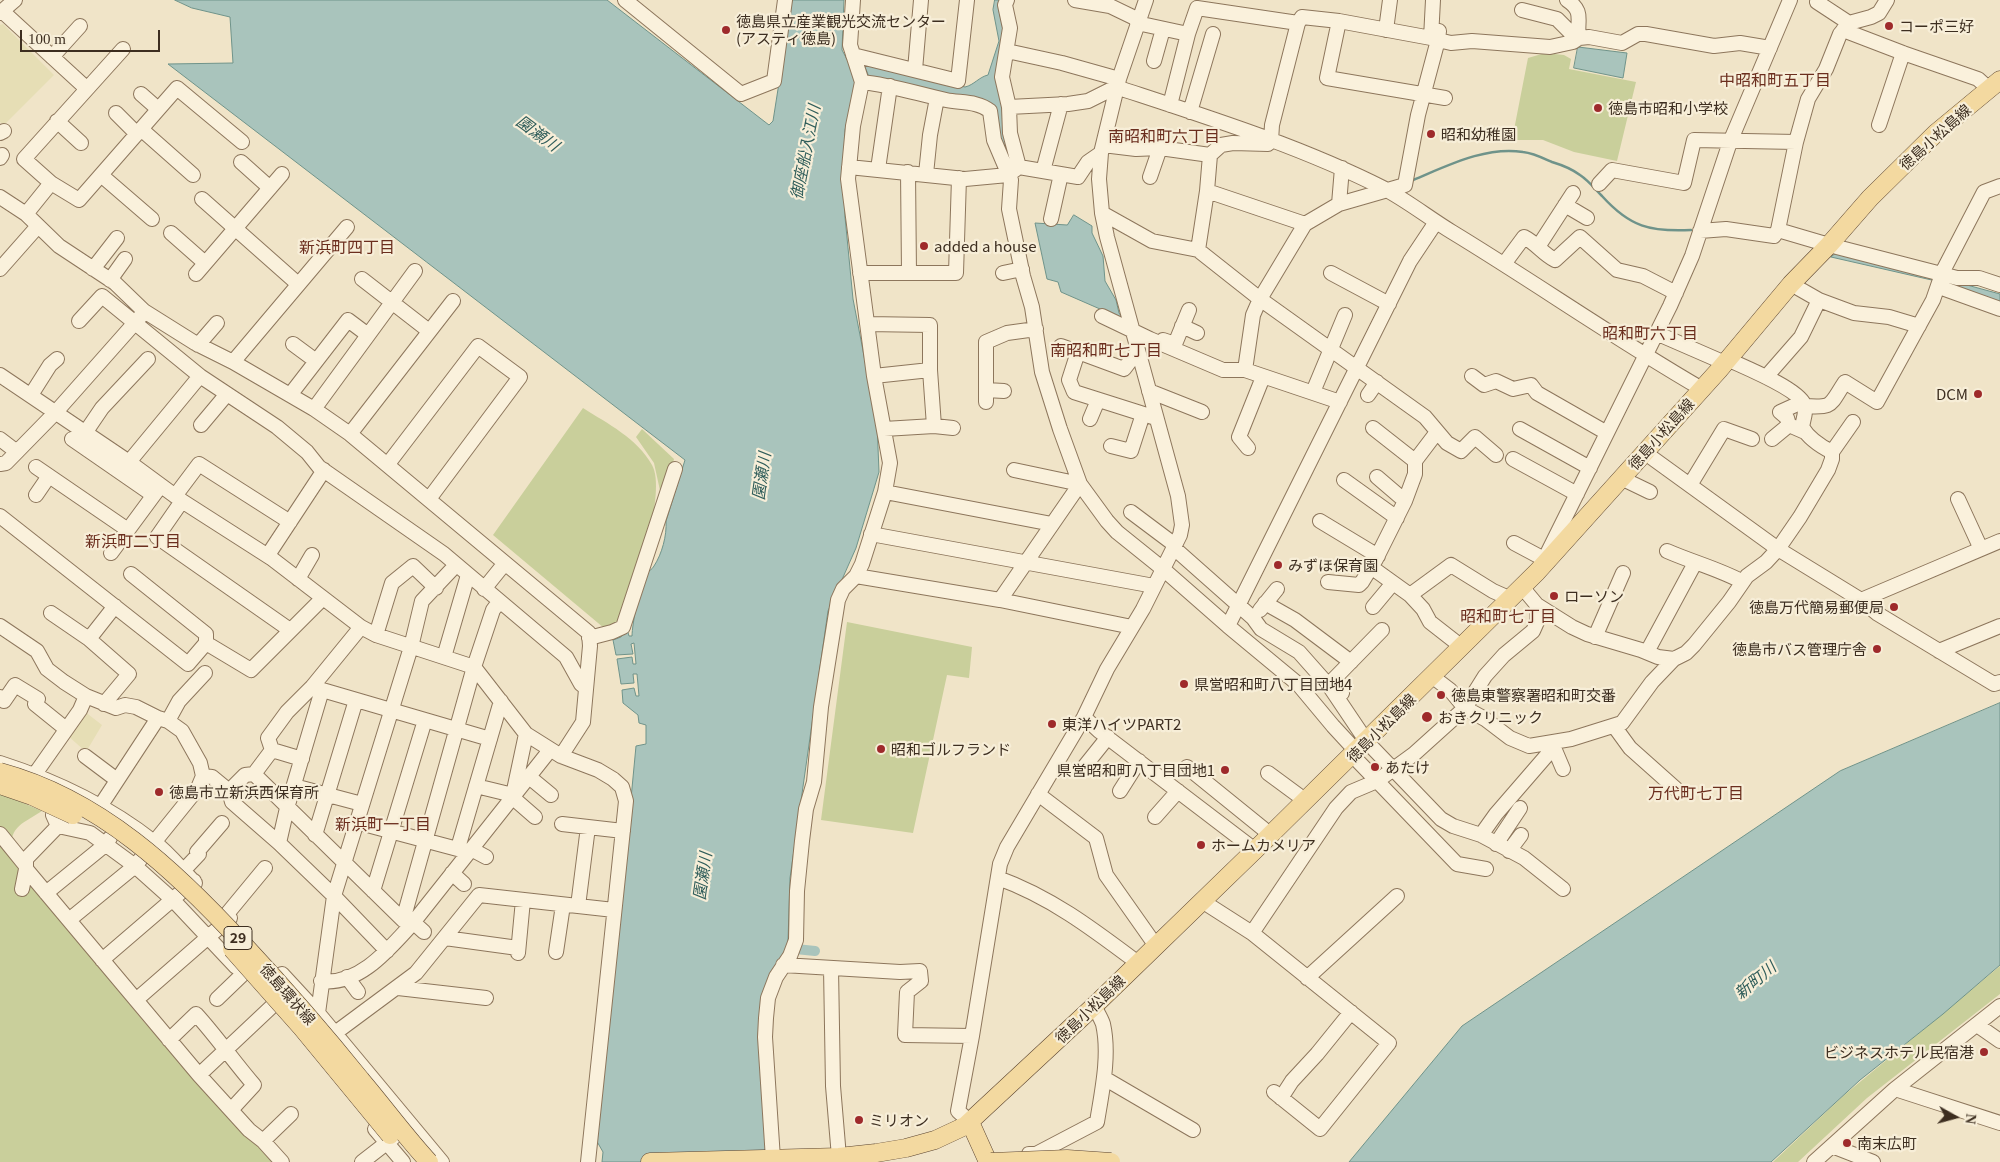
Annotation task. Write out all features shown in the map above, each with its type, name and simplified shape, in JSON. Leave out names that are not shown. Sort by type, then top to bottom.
[{"type":"main road","name":"徳島小松島線","points":[[650,1162],[839,1157],[906,1148],[935,1140],[967,1124],[1138,964],[1433,677],[1541,566],[1702,389],[1791,284],[1830,245],[1870,198],[1915,152],[1995,85]]},
{"type":"main road","name":"徳島環状線","points":[[0,772],[33,783],[88,810],[143,847],[173,873],[228,928],[304,1011],[429,1162]]},
{"type":"main road","name":"徳島環状線","points":[[0,785],[32,796],[76,817],[129,851],[164,881],[220,936],[278,1001],[413,1162]]},
{"type":"main road","points":[[967,1124],[979,1162]]},
{"type":"main road","points":[[967,1124],[990,1162],[1045,1159],[1111,1162]]},
{"type":"street","points":[[15,0],[1,12],[86,88]]},
{"type":"street","points":[[625,0],[741,94],[774,82],[785,0]]},
{"type":"street","points":[[770,1159],[765,1038],[768,998],[776,977],[796,940],[797,891],[802,841],[806,809],[814,782],[821,707],[838,600],[843,589],[856,576],[885,492],[890,463],[874,376],[848,179],[853,126],[862,81],[853,57],[850,37],[853,0]]},
{"type":"street","points":[[915,70],[922,0]]},
{"type":"street","points":[[853,57],[958,81],[967,0]]},
{"type":"street","points":[[1007,0],[1006,6],[1010,28],[1008,50],[1002,77],[1009,107],[1014,171],[1011,180],[1009,209],[1036,329],[1042,372],[1080,484],[1107,522],[1117,532],[1164,569],[1228,626],[1298,684],[1333,726],[1363,746],[1393,770],[1441,819],[1453,826],[1481,835],[1524,858],[1563,889]]},
{"type":"street","points":[[1075,0],[1110,6],[1138,21],[1188,34]]},
{"type":"street","points":[[967,1124],[958,1111],[1000,864],[1007,847],[1084,717],[1107,670],[1143,609],[1174,548],[1182,525],[1182,514],[1149,416],[1149,391],[1137,352],[1102,213],[1099,179],[1102,149],[1117,83],[1146,0]]},
{"type":"street","points":[[1386,30],[1390,0]]},
{"type":"street","points":[[1433,0],[1434,39]]},
{"type":"street","points":[[1567,0],[1573,4],[1579,13],[1578,39]]},
{"type":"street","points":[[1514,544],[1541,566],[1676,293],[1692,256],[1730,142],[1790,0]]},
{"type":"street","points":[[1700,231],[1726,229],[1774,236],[1778,230],[1796,142],[1808,99],[1826,69],[1828,61],[1846,26],[1878,13],[1887,0]]},
{"type":"street","points":[[1817,2],[1846,26],[1903,53],[1995,85]]},
{"type":"street","points":[[1170,105],[1188,34],[1198,4],[1298,23]]},
{"type":"street","points":[[1522,10],[1557,19],[1578,39]]},
{"type":"street","points":[[1275,142],[1272,126],[1298,23],[1302,17],[1339,21],[1451,43],[1472,41],[1550,47],[1589,37],[1622,43],[1638,34],[1646,34],[1714,46],[1740,43],[1770,48]]},
{"type":"street","points":[[1245,370],[1253,315],[1260,299],[1304,224],[1339,204],[1405,185],[1434,39],[1440,20]]},
{"type":"street","points":[[1339,21],[1327,78],[1445,98]]},
{"type":"street","points":[[52,57],[80,26]]},
{"type":"street","points":[[1154,61],[1163,28]]},
{"type":"street","points":[[1190,112],[1213,34]]},
{"type":"street","points":[[123,48],[24,159],[52,184],[79,200],[177,88],[242,142]]},
{"type":"street","points":[[1008,50],[1062,63],[1342,168],[1417,207],[1436,222],[1645,356],[1702,389]]},
{"type":"street","points":[[1879,125],[1903,53]]},
{"type":"street","points":[[862,81],[937,98],[980,105],[989,110],[994,140],[1014,171]]},
{"type":"street","points":[[1009,107],[1088,101],[1117,83]]},
{"type":"street","points":[[878,169],[890,86]]},
{"type":"street","points":[[141,94],[158,109]]},
{"type":"street","points":[[926,174],[930,135],[937,98]]},
{"type":"street","points":[[1043,171],[1061,104]]},
{"type":"street","points":[[116,113],[193,175]]},
{"type":"street","points":[[57,121],[81,143]]},
{"type":"street","points":[[1600,184],[1612,170],[1684,183],[1694,140],[1796,142]]},
{"type":"street","points":[[1198,250],[1207,191],[1210,155],[1221,145],[1275,142]]},
{"type":"street","points":[[849,166],[959,178],[986,178],[1014,171],[1043,171],[1078,177],[1088,162],[1102,149],[1160,148],[1210,155]]},
{"type":"street","points":[[1150,177],[1160,148]]},
{"type":"street","points":[[241,162],[270,188]]},
{"type":"street","points":[[1339,204],[1342,168]]},
{"type":"street","points":[[908,172],[909,273]]},
{"type":"street","points":[[196,274],[282,174]]},
{"type":"street","points":[[1051,219],[1062,174]]},
{"type":"street","points":[[101,175],[152,220]]},
{"type":"street","points":[[860,273],[956,273],[959,178]]},
{"type":"street","points":[[26,214],[52,184]]},
{"type":"street","points":[[1789,425],[1787,418],[1780,412],[1803,404],[1825,408],[1845,382],[1877,402],[1918,326],[1984,192],[2000,186]]},
{"type":"street","points":[[1207,191],[1304,224]]},
{"type":"street","points":[[1538,247],[1573,193]]},
{"type":"street","points":[[0,197],[26,214],[59,246],[110,280],[144,311],[198,345],[233,362],[314,409],[350,434],[589,633],[583,722],[556,753],[528,776],[466,850],[452,873],[409,922],[387,951],[361,972],[331,983],[321,981]]},
{"type":"street","points":[[202,199],[298,284]]},
{"type":"street","points":[[1565,205],[1587,218]]},
{"type":"street","points":[[1102,213],[1152,241],[1198,250],[1260,299],[1424,417],[1447,443],[1461,451],[1475,437],[1496,455]]},
{"type":"street","points":[[1228,626],[1410,262],[1436,222]]},
{"type":"street","points":[[0,269],[38,226]]},
{"type":"street","points":[[233,362],[347,226]]},
{"type":"street","points":[[1778,230],[1941,280],[2000,309]]},
{"type":"street","points":[[171,233],[205,263]]},
{"type":"street","points":[[1504,264],[1524,238],[1535,243],[1545,255],[1556,260],[1580,237],[1617,270],[1643,276],[1676,293]]},
{"type":"street","points":[[93,268],[117,238]]},
{"type":"street","points":[[110,280],[125,259]]},
{"type":"street","points":[[1003,273],[1022,269]]},
{"type":"street","points":[[314,409],[416,271]]},
{"type":"street","points":[[1331,273],[1389,304]]},
{"type":"street","points":[[1941,280],[1979,278],[2000,285]]},
{"type":"street","points":[[362,279],[429,331]]},
{"type":"street","points":[[1791,284],[1819,300],[1854,313],[1889,317],[1918,326]]},
{"type":"street","points":[[79,321],[102,296],[200,376],[277,427],[307,452],[319,468],[444,554],[566,657],[581,684],[586,688]]},
{"type":"street","points":[[1766,377],[1801,337],[1819,300]]},
{"type":"street","points":[[350,434],[453,301]]},
{"type":"street","points":[[1131,329],[1175,344],[1189,310]]},
{"type":"street","points":[[0,464],[6,463],[55,413],[136,323],[144,311]]},
{"type":"street","points":[[1313,392],[1345,315]]},
{"type":"street","points":[[1102,316],[1223,370],[1245,370],[1340,402]]},
{"type":"street","points":[[290,395],[348,320],[368,335]]},
{"type":"street","points":[[198,345],[217,323]]},
{"type":"street","points":[[867,324],[930,325],[930,370],[934,426]]},
{"type":"street","points":[[1182,326],[1197,333]]},
{"type":"street","points":[[1004,391],[986,396],[986,342],[989,339],[1007,333],[1036,329]]},
{"type":"street","points":[[1656,333],[1766,377],[1792,392],[1803,404],[1805,413],[1802,427],[1805,432],[1820,446],[1832,452]]},
{"type":"street","points":[[293,344],[316,361]]},
{"type":"street","points":[[388,464],[478,346],[520,378],[429,499]]},
{"type":"street","points":[[1061,346],[1124,369],[1137,352]]},
{"type":"street","points":[[1078,352],[1069,380],[1074,392],[1149,416]]},
{"type":"street","points":[[86,433],[102,408],[148,359]]},
{"type":"street","points":[[31,396],[50,365],[57,360]]},
{"type":"street","points":[[874,376],[930,370]]},
{"type":"street","points":[[0,375],[129,462],[157,490]]},
{"type":"street","points":[[129,462],[200,376]]},
{"type":"street","points":[[1472,376],[1484,385],[1496,381],[1513,389],[1531,385],[1536,392],[1607,434]]},
{"type":"street","points":[[1248,448],[1239,437],[1263,377]]},
{"type":"street","points":[[1368,395],[1377,382]]},
{"type":"street","points":[[1149,391],[1202,412]]},
{"type":"street","points":[[201,425],[228,394]]},
{"type":"street","points":[[1090,419],[1098,400]]},
{"type":"street","points":[[1111,446],[1131,451],[1149,416]]},
{"type":"street","points":[[1433,677],[1450,690],[1465,708],[1485,719],[1510,738],[1529,746],[1553,745],[1622,723],[1652,682],[1674,659],[1686,653],[1694,645],[1730,602],[1747,576],[1766,562],[1778,549],[1828,470],[1832,459],[1832,452],[1853,422]]},
{"type":"street","points":[[1789,425],[1805,432]]},
{"type":"street","points":[[1772,440],[1789,425]]},
{"type":"street","points":[[884,429],[934,426],[953,428]]},
{"type":"street","points":[[1373,428],[1415,461]]},
{"type":"street","points":[[1520,429],[1590,468]]},
{"type":"street","points":[[1690,485],[1724,430],[1752,439]]},
{"type":"street","points":[[1328,582],[1359,585],[1375,562],[1405,501],[1415,474],[1415,461],[1437,432]]},
{"type":"street","points":[[0,439],[17,452]]},
{"type":"street","points":[[72,439],[157,490],[178,498],[268,555],[361,627],[376,635],[474,667],[526,734],[556,753],[598,770],[622,787],[626,801],[588,1162]]},
{"type":"street","points":[[1644,452],[1778,549],[1861,600],[1878,614],[1994,684],[2000,682]]},
{"type":"street","points":[[1513,459],[1577,494]]},
{"type":"street","points":[[290,522],[199,464],[157,537],[290,630]]},
{"type":"street","points":[[36,467],[128,530]]},
{"type":"street","points":[[268,555],[324,470]]},
{"type":"street","points":[[590,638],[623,627],[675,470]]},
{"type":"street","points":[[1014,470],[1080,484]]},
{"type":"street","points":[[36,495],[49,476]]},
{"type":"street","points":[[1377,477],[1405,501]]},
{"type":"street","points":[[1621,478],[1650,492]]},
{"type":"street","points":[[1344,480],[1397,518]]},
{"type":"street","points":[[1000,600],[1080,484]]},
{"type":"street","points":[[111,553],[157,490]]},
{"type":"street","points":[[885,492],[1052,524]]},
{"type":"street","points":[[1958,499],[1981,549]]},
{"type":"street","points":[[1131,512],[1171,542],[1174,548],[1238,607],[1253,618],[1261,629],[1298,652],[1330,687],[1363,746],[1377,781],[1457,864],[1486,869]]},
{"type":"street","points":[[0,516],[188,664],[206,643],[206,634],[131,574]]},
{"type":"street","points":[[1320,521],[1375,562],[1393,582],[1424,609],[1430,622],[1462,647]]},
{"type":"street","points":[[871,534],[1154,586]]},
{"type":"street","points":[[1861,600],[2000,541]]},
{"type":"street","points":[[1667,551],[1695,563],[1725,572],[1743,582]]},
{"type":"street","points":[[298,579],[312,555]]},
{"type":"street","points":[[484,589],[505,563]]},
{"type":"street","points":[[1647,652],[1695,563]]},
{"type":"street","points":[[1410,595],[1451,565],[1493,590],[1516,593],[1572,627],[1595,637],[1658,657],[1674,659]]},
{"type":"street","points":[[376,635],[392,583],[413,566],[436,588]]},
{"type":"street","points":[[318,1013],[334,896],[411,647],[422,601],[456,566]]},
{"type":"street","points":[[1595,637],[1623,573]]},
{"type":"street","points":[[444,657],[468,575]]},
{"type":"street","points":[[856,576],[1000,600],[1132,627]]},
{"type":"street","points":[[1373,607],[1393,582]]},
{"type":"street","points":[[1253,618],[1276,589]]},
{"type":"street","points":[[206,643],[251,670],[322,598]]},
{"type":"street","points":[[409,922],[424,839],[474,667],[493,610],[499,602]]},
{"type":"street","points":[[1266,603],[1295,620],[1351,662]]},
{"type":"street","points":[[1252,933],[1336,808],[1351,792],[1377,781],[1393,770],[1436,736],[1465,708],[1485,676],[1504,656],[1533,631],[1537,622],[1537,605]]},
{"type":"street","points":[[89,639],[115,606]]},
{"type":"street","points":[[51,613],[89,639],[129,674],[104,704]]},
{"type":"street","points":[[0,626],[37,651],[47,669],[86,696],[116,708],[125,705],[136,707],[182,731],[200,762],[203,776],[198,788],[155,843],[135,866],[69,920]]},
{"type":"street","points":[[1939,651],[2000,626]]},
{"type":"street","points":[[272,750],[268,738],[287,712],[317,689],[361,627]]},
{"type":"street","points":[[1363,746],[1356,718],[1333,680],[1382,630]]},
{"type":"street","points":[[101,805],[117,780],[163,720],[205,673]]},
{"type":"street","points":[[0,697],[4,701],[15,686],[38,700],[35,704],[66,729]]},
{"type":"street","points":[[317,689],[490,739]]},
{"type":"street","points":[[279,844],[287,808],[302,759],[317,689]]},
{"type":"street","points":[[35,774],[80,710],[86,696]]},
{"type":"street","points":[[315,835],[356,700]]},
{"type":"street","points":[[466,850],[476,786],[501,701]]},
{"type":"street","points":[[1084,717],[1255,850]]},
{"type":"street","points":[[373,891],[424,720]]},
{"type":"street","points":[[1614,726],[1630,748],[1676,788]]},
{"type":"street","points":[[512,796],[526,734]]},
{"type":"street","points":[[1084,767],[1108,737]]},
{"type":"street","points":[[1553,745],[1563,769]]},
{"type":"street","points":[[1481,835],[1553,745]]},
{"type":"street","points":[[272,750],[302,759]]},
{"type":"street","points":[[229,791],[245,775],[254,774],[272,750]]},
{"type":"street","points":[[85,756],[117,780]]},
{"type":"street","points":[[1120,791],[1139,761]]},
{"type":"street","points":[[0,763],[35,774],[101,805],[155,843],[229,916],[318,1013],[410,1126],[442,1162]]},
{"type":"street","points":[[1187,767],[1271,835]]},
{"type":"street","points":[[1268,773],[1306,801]]},
{"type":"street","points":[[254,774],[373,891],[409,922],[424,932]]},
{"type":"street","points":[[203,776],[212,777],[229,791],[232,802],[334,896],[387,951]]},
{"type":"street","points":[[528,776],[551,795]]},
{"type":"street","points":[[294,786],[362,804]]},
{"type":"street","points":[[476,786],[512,796],[535,817]]},
{"type":"street","points":[[58,826],[53,815],[67,788]]},
{"type":"street","points":[[1155,817],[1178,791]]},
{"type":"street","points":[[1038,794],[1096,838],[1106,875],[1156,946]]},
{"type":"street","points":[[1496,844],[1520,808]]},
{"type":"street","points":[[1427,831],[1441,819]]},
{"type":"street","points":[[46,893],[105,845],[124,821]]},
{"type":"street","points":[[356,822],[466,850],[486,857]]},
{"type":"street","points":[[183,871],[199,854],[196,852],[222,824]]},
{"type":"street","points":[[562,824],[623,831]]},
{"type":"street","points":[[58,826],[90,833],[135,866],[173,900],[210,937],[313,1051],[341,1088],[403,1162]]},
{"type":"street","points":[[22,889],[26,859],[58,826]]},
{"type":"street","points":[[578,906],[588,827]]},
{"type":"street","points":[[0,834],[46,893],[198,1074],[249,1130],[263,1140],[282,1162]]},
{"type":"street","points":[[1510,851],[1521,835]]},
{"type":"street","points":[[136,1000],[210,937],[229,916],[265,868]]},
{"type":"street","points":[[452,873],[464,884]]},
{"type":"street","points":[[998,878],[1045,898],[1082,922],[1138,964]]},
{"type":"street","points":[[102,960],[194,881]]},
{"type":"street","points":[[313,1051],[416,974],[479,895],[614,910]]},
{"type":"street","points":[[1307,978],[1398,896]]},
{"type":"street","points":[[445,938],[518,950],[523,900]]},
{"type":"street","points":[[1202,902],[1252,933],[1307,978],[1351,1012],[1390,1044],[1320,1128],[1278,1095],[1317,1054],[1351,1012]]},
{"type":"street","points":[[556,952],[563,905]]},
{"type":"street","points":[[786,961],[831,968],[900,972],[920,971],[921,981],[907,992],[906,1034],[972,1036]]},
{"type":"street","points":[[831,968],[833,1086],[839,1157]]},
{"type":"street","points":[[217,999],[243,974]]},
{"type":"street","points":[[347,977],[358,992]]},
{"type":"street","points":[[198,1074],[293,986]]},
{"type":"street","points":[[398,988],[486,998]]},
{"type":"street","points":[[1028,1162],[1029,1154],[1036,1154],[1097,1122],[1104,1078],[1105,1046],[1102,1023],[1094,1006]]},
{"type":"street","points":[[1814,1162],[1895,1090],[2000,1006]]},
{"type":"street","points":[[169,1040],[196,1014],[221,1042],[225,1050],[254,1085],[231,1110]]},
{"type":"street","points":[[1977,1025],[2000,1041]]},
{"type":"street","points":[[1104,1078],[1193,1130]]},
{"type":"street","points":[[1895,1090],[2000,1124]]},
{"type":"street","points":[[263,1140],[291,1114]]},
{"type":"street","points":[[371,1159],[387,1143],[410,1126]]},
{"type":"street","points":[[1832,1146],[1873,1162]]},
{"type":"shaded area","points":[[3,24],[54,75],[4,125],[0,122],[0,25]]},
{"type":"shaded area","points":[[84,711],[102,725],[86,752],[67,735]]},
{"type":"green space","points":[[1545,53],[1564,55],[1571,59],[1569,69],[1636,82],[1617,161],[1574,152],[1543,140],[1512,140],[1528,58]]},
{"type":"green space","points":[[583,408],[630,439],[646,455],[652,465],[656,478],[653,517],[642,563],[629,603],[622,618],[604,628],[493,535]]},
{"type":"green space","points":[[642,429],[674,459],[669,481],[661,495],[654,463],[636,437]]},
{"type":"green space","name":"昭和ゴルフランド","points":[[847,622],[972,647],[969,678],[947,675],[913,833],[821,820]]},
{"type":"green space","points":[[0,793],[42,811],[21,824],[14,832],[9,856],[144,1022],[272,1162],[0,1162]]},
{"type":"green space","points":[[2000,966],[2000,994],[1867,1098],[1798,1162],[1773,1162],[1843,1096]]},
{"type":"water","points":[[175,0],[607,0],[769,125],[773,121],[792,0],[844,0],[842,50],[856,82],[845,130],[845,217],[853,299],[877,423],[879,472],[856,548],[828,611],[790,878],[788,941],[783,956],[769,980],[767,1162],[602,1162],[603,1152],[595,1138],[615,967],[636,746],[646,744],[646,725],[639,723],[638,715],[623,703],[622,690],[634,688],[636,696],[639,696],[637,674],[633,674],[634,683],[621,684],[617,659],[632,657],[633,664],[636,664],[634,643],[631,644],[633,654],[616,655],[613,640],[621,637],[627,629],[629,636],[632,636],[641,586],[646,574],[657,561],[662,550],[666,532],[666,521],[685,460],[168,64],[233,63],[230,17],[192,8]]},
{"type":"water","points":[[995,0],[1001,0],[999,11],[1003,29],[1015,165],[1004,158],[995,117],[869,77],[863,62],[965,87],[968,86],[988,75],[999,41],[993,10]]},
{"type":"water","points":[[1578,47],[1627,53],[1623,78],[1574,68]]},
{"type":"water","points":[[1074,215],[1092,226],[1092,233],[1103,256],[1105,281],[1116,300],[1119,313],[1126,323],[1122,324],[1100,309],[1061,292],[1058,282],[1047,279],[1035,223],[1067,225]]},
{"type":"water","points":[[1837,253],[1935,275],[1936,281],[1831,257]]},
{"type":"water","points":[[1945,279],[2000,294],[2000,302],[1943,283]]},
{"type":"water","name":"新町川","points":[[2000,703],[2000,965],[1943,1014],[1860,1080],[1771,1162],[1349,1162],[1462,1026],[1840,771]]},
{"type":"waterway","points":[[1413,180],[1466,158],[1495,152],[1527,153],[1577,173],[1589,182],[1622,215],[1632,221],[1664,230],[1691,230]]},
{"type":"waterway","points":[[786,948],[815,951]]},
{"type":"place","name":"コーポ三好","points":[[1889,26]]},
{"type":"place","name":"徳島県立産業観光交流センター (アスティ徳島)","points":[[726,30]]},
{"type":"place","name":"徳島市昭和小学校","points":[[1598,108]]},
{"type":"place","name":"昭和幼稚園","points":[[1431,134]]},
{"type":"place","name":"added a house","points":[[924,246]]},
{"type":"place","name":"DCM","points":[[1978,394]]},
{"type":"place","name":"みずほ保育園","points":[[1278,565]]},
{"type":"place","name":"ローソン","points":[[1554,596]]},
{"type":"place","name":"徳島万代簡易郵便局","points":[[1894,607]]},
{"type":"place","name":"徳島市バス管理庁舎","points":[[1877,649]]},
{"type":"place","name":"県営昭和町八丁目団地4","points":[[1184,684]]},
{"type":"place","name":"徳島東警察署昭和町交番","points":[[1441,695]]},
{"type":"place","name":"おきクリニック","points":[[1427,717]]},
{"type":"place","name":"東洋ハイツPART2","points":[[1052,724]]},
{"type":"place","name":"昭和ゴルフランド","points":[[881,749]]},
{"type":"place","name":"あたけ","points":[[1375,767]]},
{"type":"place","name":"県営昭和町八丁目団地1","points":[[1225,770]]},
{"type":"place","name":"徳島市立新浜西保育所","points":[[159,792]]},
{"type":"place","name":"ホームカメリア","points":[[1201,845]]},
{"type":"place","name":"ビジネスホテル民宿港","points":[[1984,1052]]},
{"type":"place","name":"ミリオン","points":[[859,1120]]},
{"type":"place","name":"南末広町","points":[[1847,1143]]},
{"type":"district","name":"中昭和町五丁目","points":[[1775,80]]},
{"type":"district","name":"南昭和町六丁目","points":[[1164,136]]},
{"type":"district","name":"新浜町四丁目","points":[[347,247]]},
{"type":"district","name":"昭和町六丁目","points":[[1650,333]]},
{"type":"district","name":"南昭和町七丁目","points":[[1106,350]]},
{"type":"district","name":"新浜町二丁目","points":[[133,541]]},
{"type":"district","name":"昭和町七丁目","points":[[1508,616]]},
{"type":"district","name":"万代町七丁目","points":[[1696,793]]},
{"type":"district","name":"新浜町一丁目","points":[[383,824]]},
{"type":"water label","name":"園瀬川","points":[[538,133]]},
{"type":"water label","name":"御座船入江川","points":[[805,152]]},
{"type":"water label","name":"園瀬川","points":[[761,476]]},
{"type":"water label","name":"園瀬川","points":[[702,876]]}]
